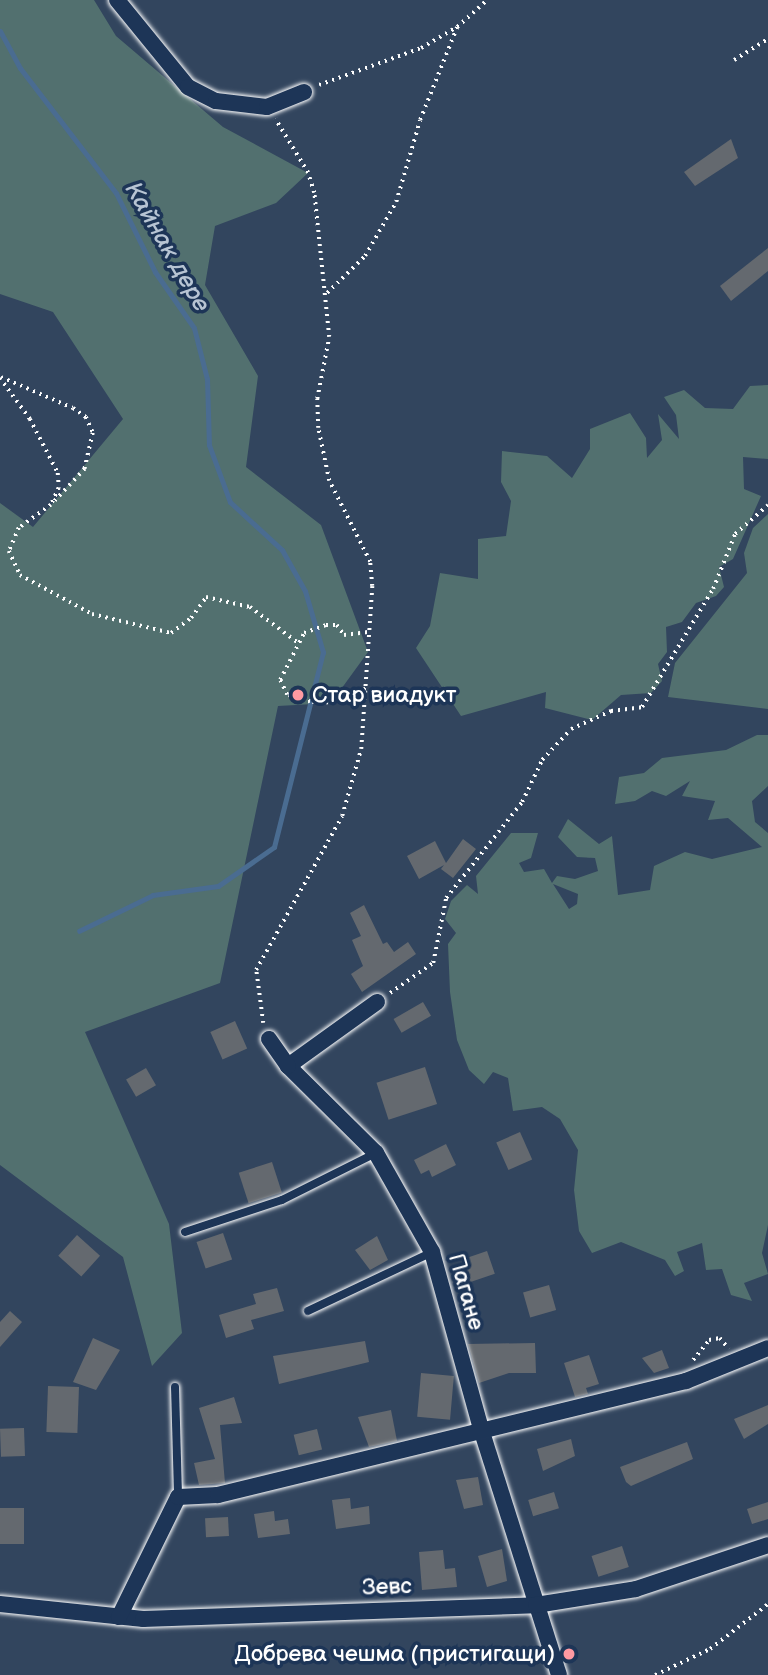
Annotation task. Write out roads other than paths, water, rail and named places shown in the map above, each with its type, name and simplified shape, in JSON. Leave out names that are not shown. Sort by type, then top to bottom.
[{"type":"street","points":[[117,0],[188,87],[216,101],[267,107],[304,92]]},
{"type":"street","points":[[288,1066],[377,1002]]},
{"type":"street","name":"Пагане","points":[[269,1039],[288,1066],[376,1153],[432,1252],[481,1429],[559,1675]]},
{"type":"street","points":[[119,1617],[178,1497],[218,1495],[686,1381],[768,1348]]},
{"type":"street","name":"Зевс","points":[[0,1604],[119,1617],[536,1605],[636,1588],[764,1547]]},
{"type":"lane","points":[[185,1232],[282,1200],[376,1153]]},
{"type":"lane","points":[[307,1311],[432,1252]]},
{"type":"lane","points":[[175,1387],[178,1497]]},
{"type":"waterway","name":"Кайнак дере","points":[[0,31],[20,68],[116,193],[155,272],[194,328],[207,379],[209,445],[230,502],[282,550],[305,591],[323,652],[274,847],[218,886],[153,895],[79,931]]},
{"type":"place","name":"Стар виадукт","points":[[298,695]]},
{"type":"place","name":"Добрева чешма (пристигащи)","points":[[569,1654]]}]
